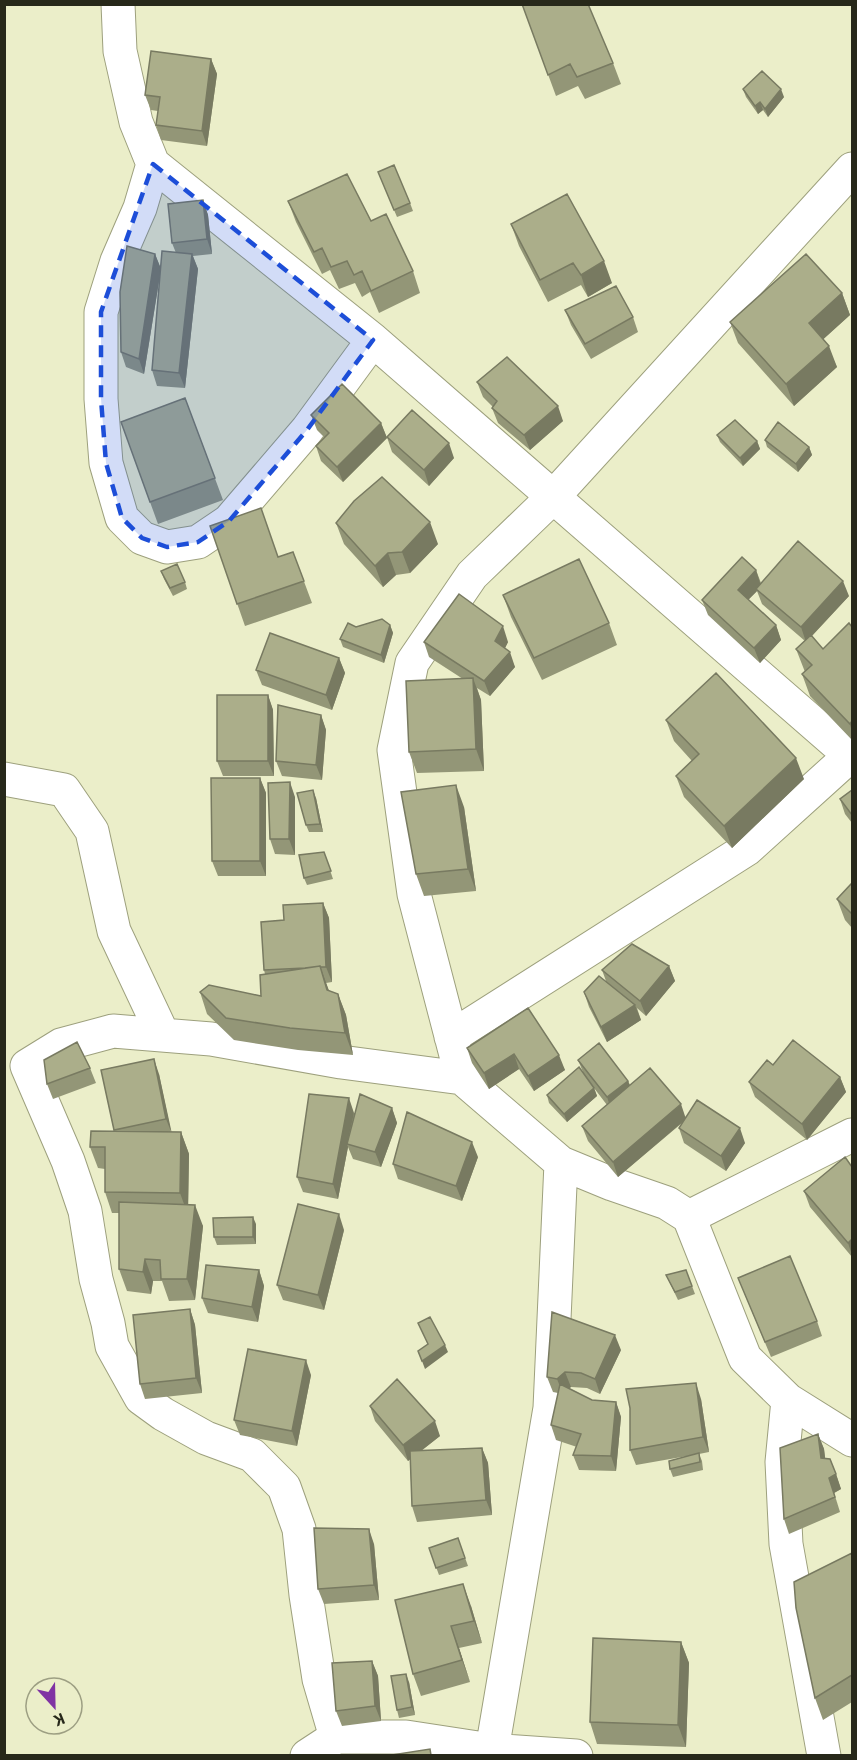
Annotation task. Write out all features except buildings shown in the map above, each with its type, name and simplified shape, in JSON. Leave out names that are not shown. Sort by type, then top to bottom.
[{"type":"street","points":[[118,4],[120,51],[136,122],[153,164],[373,340],[852,756],[747,849],[451,1037]]},
{"type":"street","points":[[153,164],[140,208],[117,261],[101,312],[101,399],[106,463],[122,518],[142,538],[167,547],[198,542],[229,521],[307,430],[373,340]]},
{"type":"street","points":[[462,1078],[414,894],[394,750],[412,663],[472,576],[553,497],[852,169]]},
{"type":"street","points":[[4,779],[64,790],[92,831],[114,931],[163,1035]]},
{"type":"street","points":[[336,1737],[320,1679],[306,1595],[300,1529],[284,1487],[252,1455],[206,1438],[163,1414],[141,1398],[112,1346],[96,1279],[85,1211],[68,1161],[27,1066],[61,1045],[113,1032],[163,1035],[211,1039],[342,1062],[462,1078],[561,1163],[667,1203],[689,1217],[745,1358],[788,1400],[852,1440]]},
{"type":"street","points":[[689,1217],[852,1135]]},
{"type":"street","points":[[491,1753],[550,1408],[561,1163]]},
{"type":"street","points":[[788,1400],[782,1462],[786,1544],[824,1755]]},
{"type":"street","points":[[307,1755],[336,1737],[406,1737],[491,1753],[576,1755]]},
{"type":"highlighted area","points":[[153,164],[373,340],[307,430],[229,521],[198,542],[167,547],[142,538],[122,518],[106,463],[101,399],[101,312]]}]
